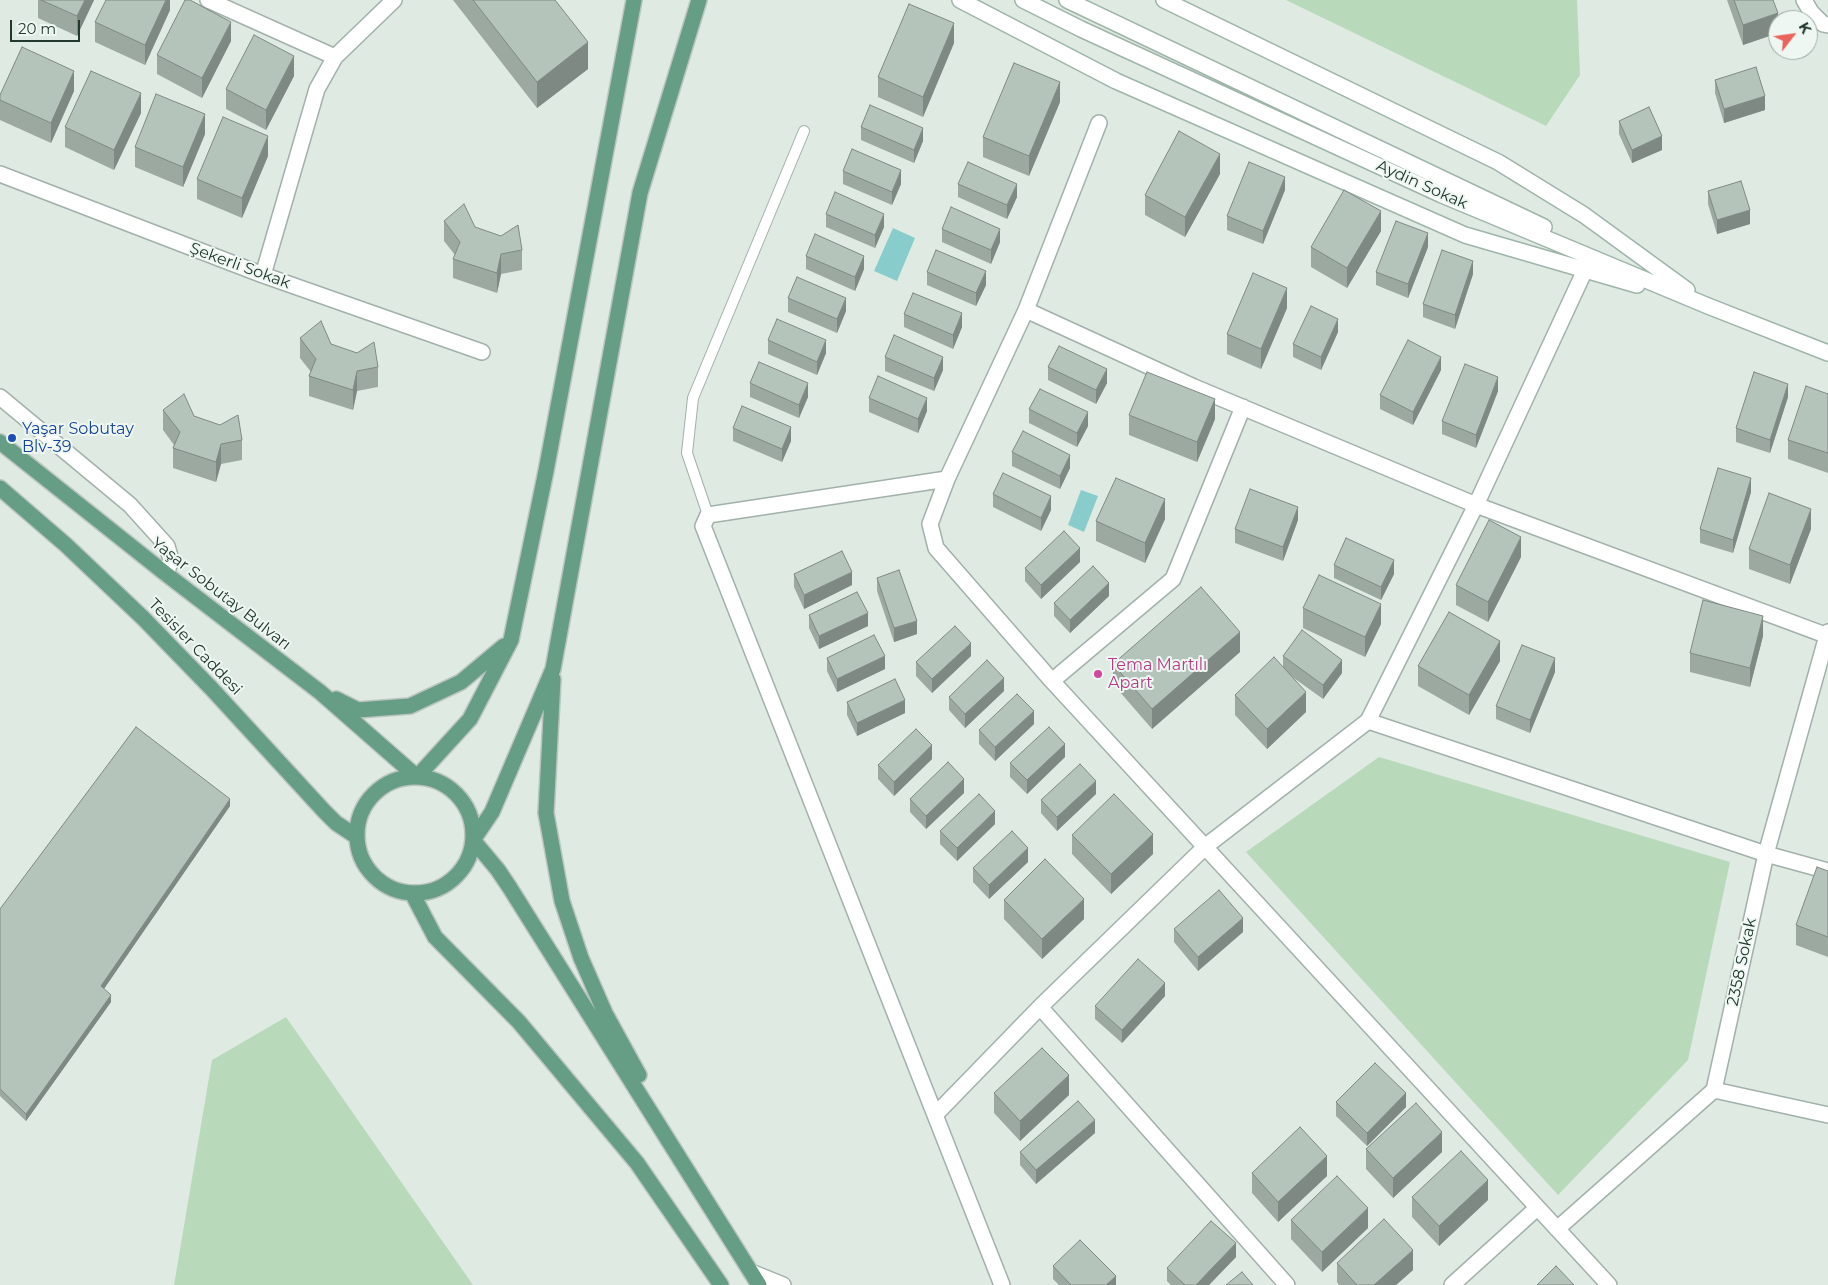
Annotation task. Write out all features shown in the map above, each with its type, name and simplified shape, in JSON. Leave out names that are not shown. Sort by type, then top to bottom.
[{"type":"main road","points":[[418,777],[470,719],[511,640],[546,471],[634,0]]},
{"type":"main road","points":[[664,1132],[645,1086],[605,1013],[580,958],[562,901],[546,813],[553,669],[640,193],[699,0]]},
{"type":"main road","name":"Yaşar Sobutay Bulvarı","points":[[0,442],[166,574],[320,692],[418,777]]},
{"type":"main road","name":"Tesisler Caddesi","points":[[0,488],[66,545],[143,618],[211,688],[324,811],[336,823],[357,837]]},
{"type":"main road","points":[[320,692],[358,710],[410,706],[462,682],[511,640]]},
{"type":"main road","points":[[553,669],[492,812],[473,840],[468,857],[459,872],[446,884],[430,891],[412,893],[396,889],[380,881],[368,869],[360,854],[357,837],[360,818],[368,801],[381,787],[399,779],[418,777],[436,781],[452,790],[464,804],[468,813],[473,840],[510,888],[755,1279]]},
{"type":"main road","points":[[412,893],[435,937],[519,1022],[631,1156],[721,1285]]},
{"type":"street","points":[[208,0],[335,58]]},
{"type":"street","points":[[263,275],[317,89],[335,58],[394,0]]},
{"type":"street","points":[[960,0],[1116,81],[1465,235],[1708,306]]},
{"type":"street","name":"Aydin Sokak","points":[[1023,0],[1081,30],[1442,195],[1708,306],[1828,353]]},
{"type":"street","points":[[1067,0],[1708,306]]},
{"type":"street","points":[[1164,0],[1498,162],[1584,215],[1708,306]]},
{"type":"street","points":[[1804,0],[1811,12],[1823,24],[1828,25]]},
{"type":"street","points":[[1099,123],[1026,310],[947,479],[930,524],[936,548],[1052,681],[1609,1285]]},
{"type":"street","name":"Şekerli Sokak","points":[[0,174],[263,275],[482,352]]},
{"type":"street","points":[[935,1114],[1040,1008],[1206,846],[1368,721],[1476,505],[1585,270]]},
{"type":"street","points":[[1026,310],[1194,387],[1476,505],[1828,635]]},
{"type":"street","points":[[0,397],[130,505],[166,546],[170,560],[166,574]]},
{"type":"street","points":[[1052,681],[1172,579],[1243,407]]},
{"type":"street","points":[[947,479],[708,515],[703,526],[1002,1285]]},
{"type":"street","name":"2358 Sokak","points":[[1714,1090],[1766,854],[1828,635]]},
{"type":"street","points":[[1368,721],[1766,854],[1828,871]]},
{"type":"street","points":[[1040,1008],[1287,1285]]},
{"type":"street","points":[[1557,1229],[1714,1090],[1828,1115]]},
{"type":"street","points":[[1452,1285],[1538,1208]]},
{"type":"street","points":[[755,1279],[783,1285]]},
{"type":"lane","points":[[708,515],[687,453],[693,398],[804,131]]},
{"type":"green space","points":[[1286,0],[1577,0],[1580,75],[1546,126]]},
{"type":"green space","points":[[1379,757],[1730,862],[1688,1060],[1558,1195],[1246,852]]},
{"type":"green space","points":[[286,1017],[473,1285],[174,1285],[212,1060]]},
{"type":"water","points":[[893,228],[915,238],[897,281],[874,271]]},
{"type":"water","points":[[1081,490],[1098,496],[1084,532],[1068,525]]},
{"type":"building","points":[[41,0],[85,0],[77,16]]},
{"type":"building","points":[[106,0],[166,0],[145,45],[95,22]]},
{"type":"building","points":[[185,0],[190,0],[231,22],[202,78],[157,55]]},
{"type":"building","points":[[473,0],[555,0],[588,42],[537,82]]},
{"type":"building","points":[[1734,0],[1773,0],[1777,10],[1768,10],[1768,16],[1743,25]]},
{"type":"building","points":[[909,4],[954,23],[923,97],[878,77]]},
{"type":"building","points":[[254,35],[294,56],[266,110],[226,89]]},
{"type":"building","points":[[22,47],[74,71],[51,123],[0,100],[0,95]]},
{"type":"building","points":[[1014,63],[1060,82],[1029,156],[983,137]]},
{"type":"building","points":[[1756,67],[1765,96],[1724,109],[1715,80]]},
{"type":"building","points":[[91,71],[141,93],[114,150],[65,127]]},
{"type":"building","points":[[156,94],[205,114],[183,167],[135,147]]},
{"type":"building","points":[[870,105],[923,128],[914,150],[861,127]]},
{"type":"building","points":[[1649,107],[1662,136],[1632,150],[1619,121]]},
{"type":"building","points":[[223,117],[268,136],[242,198],[197,179]]},
{"type":"building","points":[[1179,131],[1220,154],[1185,217],[1145,195]]},
{"type":"building","points":[[852,149],[901,170],[892,192],[843,171]]},
{"type":"building","points":[[968,162],[1017,184],[1007,205],[958,184]]},
{"type":"building","points":[[1249,162],[1285,177],[1263,231],[1227,216]]},
{"type":"building","points":[[1741,181],[1750,210],[1717,220],[1708,191]]},
{"type":"building","points":[[1344,190],[1381,211],[1347,268],[1311,247]]},
{"type":"building","points":[[835,192],[884,214],[875,235],[826,214]]},
{"type":"building","points":[[464,204],[475,227],[501,236],[518,225],[522,250],[501,254],[497,273],[453,259],[460,242],[444,221]]},
{"type":"building","points":[[951,207],[1000,229],[991,250],[942,229]]},
{"type":"building","points":[[1396,221],[1428,233],[1408,284],[1376,272]]},
{"type":"building","points":[[815,234],[864,256],[855,277],[806,256]]},
{"type":"building","points":[[936,250],[986,271],[976,293],[927,272]]},
{"type":"building","points":[[1442,250],[1473,261],[1455,315],[1423,304]]},
{"type":"building","points":[[1253,273],[1287,288],[1261,349],[1227,334]]},
{"type":"building","points":[[797,277],[846,298],[837,319],[788,298]]},
{"type":"building","points":[[913,293],[962,313],[953,335],[904,314]]},
{"type":"building","points":[[1311,306],[1338,319],[1321,357],[1293,344]]},
{"type":"building","points":[[777,319],[826,340],[817,362],[768,340]]},
{"type":"building","points":[[321,321],[331,344],[357,353],[374,342],[378,367],[357,371],[353,390],[309,376],[316,359],[300,338]]},
{"type":"building","points":[[894,335],[943,357],[934,378],[885,357]]},
{"type":"building","points":[[1408,340],[1441,357],[1413,412],[1380,395]]},
{"type":"building","points":[[1059,346],[1107,369],[1096,390],[1048,367]]},
{"type":"building","points":[[759,362],[808,383],[799,405],[750,383]]},
{"type":"building","points":[[1465,364],[1498,377],[1476,435],[1442,421]]},
{"type":"building","points":[[1147,372],[1215,399],[1197,442],[1129,415]]},
{"type":"building","points":[[1754,372],[1788,384],[1770,440],[1736,428]]},
{"type":"building","points":[[878,376],[927,398],[918,419],[869,398]]},
{"type":"building","points":[[1806,386],[1828,394],[1828,453],[1788,440]]},
{"type":"building","points":[[1040,389],[1088,412],[1077,433],[1029,409]]},
{"type":"building","points":[[184,394],[194,416],[220,425],[238,415],[242,440],[221,444],[216,462],[173,448],[180,432],[163,410]]},
{"type":"building","points":[[742,406],[791,427],[782,449],[733,428]]},
{"type":"building","points":[[1023,431],[1070,455],[1060,476],[1012,452]]},
{"type":"building","points":[[1718,468],[1751,478],[1733,540],[1700,529]]},
{"type":"building","points":[[1003,473],[1051,496],[1041,518],[993,494]]},
{"type":"building","points":[[1116,478],[1165,499],[1145,543],[1096,521]]},
{"type":"building","points":[[1250,489],[1298,507],[1283,547],[1235,529]]},
{"type":"building","points":[[1769,493],[1811,509],[1790,565],[1749,549]]},
{"type":"building","points":[[1489,520],[1521,537],[1488,602],[1456,585]]},
{"type":"building","points":[[1064,531],[1080,548],[1041,585],[1025,568]]},
{"type":"building","points":[[1346,538],[1394,560],[1381,587],[1334,565]]},
{"type":"building","points":[[842,551],[852,572],[804,595],[794,574]]},
{"type":"building","points":[[1093,566],[1109,583],[1070,620],[1054,603]]},
{"type":"building","points":[[899,570],[917,621],[894,628],[877,578]]},
{"type":"building","points":[[1319,575],[1381,604],[1365,637],[1303,608]]},
{"type":"building","points":[[1201,587],[1240,632],[1152,709],[1113,664]]},
{"type":"building","points":[[857,592],[868,613],[819,636],[809,615]]},
{"type":"building","points":[[1703,600],[1763,616],[1750,668],[1690,653]]},
{"type":"building","points":[[1449,612],[1500,641],[1469,695],[1418,666]]},
{"type":"building","points":[[955,626],[971,643],[932,679],[916,662]]},
{"type":"building","points":[[1302,630],[1342,660],[1323,685],[1283,656]]},
{"type":"building","points":[[874,635],[885,656],[837,679],[827,658]]},
{"type":"building","points":[[1522,645],[1555,658],[1530,720],[1496,706]]},
{"type":"building","points":[[1274,657],[1306,692],[1267,729],[1235,695]]},
{"type":"building","points":[[987,660],[1004,678],[965,714],[949,697]]},
{"type":"building","points":[[895,679],[905,700],[857,723],[847,702]]},
{"type":"building","points":[[1017,694],[1034,711],[995,747],[979,730]]},
{"type":"building","points":[[136,727],[230,799],[101,986],[111,995],[26,1114],[0,1089],[0,909]]},
{"type":"building","points":[[1049,727],[1065,744],[1027,780],[1010,763]]},
{"type":"building","points":[[916,729],[932,745],[894,782],[878,765]]},
{"type":"building","points":[[948,762],[964,779],[926,816],[910,799]]},
{"type":"building","points":[[1080,764],[1096,781],[1057,817],[1041,800]]},
{"type":"building","points":[[979,794],[995,811],[957,848],[940,831]]},
{"type":"building","points":[[1114,794],[1153,834],[1111,874],[1072,835]]},
{"type":"building","points":[[1012,831],[1028,848],[989,885],[973,868]]},
{"type":"building","points":[[1045,859],[1084,899],[1042,939],[1004,900]]},
{"type":"building","points":[[1817,867],[1828,871],[1828,937],[1796,925]]},
{"type":"building","points":[[1219,890],[1243,918],[1198,957],[1174,929]]},
{"type":"building","points":[[1138,959],[1165,983],[1122,1030],[1095,1006]]},
{"type":"building","points":[[1042,1048],[1069,1075],[1020,1121],[994,1093]]},
{"type":"building","points":[[1375,1063],[1406,1093],[1367,1133],[1336,1102]]},
{"type":"building","points":[[1078,1101],[1095,1120],[1036,1170],[1020,1152]]},
{"type":"building","points":[[1416,1103],[1442,1132],[1393,1178],[1366,1149]]},
{"type":"building","points":[[1300,1127],[1327,1156],[1278,1202],[1252,1173]]},
{"type":"building","points":[[1461,1151],[1488,1180],[1439,1226],[1412,1197]]},
{"type":"building","points":[[1337,1176],[1368,1208],[1322,1252],[1291,1220]]},
{"type":"building","points":[[1384,1219],[1413,1250],[1374,1285],[1357,1285],[1337,1263]]},
{"type":"building","points":[[1211,1221],[1236,1243],[1196,1285],[1185,1285],[1167,1268]]},
{"type":"building","points":[[1080,1240],[1116,1276],[1106,1285],[1071,1285],[1053,1266]]},
{"type":"building","points":[[1556,1266],[1574,1285],[1537,1285]]},
{"type":"building","points":[[1242,1272],[1253,1285],[1226,1285]]},
{"type":"place","name":"Yaşar Sobutay Blv-39","points":[[12,438]]},
{"type":"place","name":"Tema Martılı Apart","points":[[1098,674]]}]
